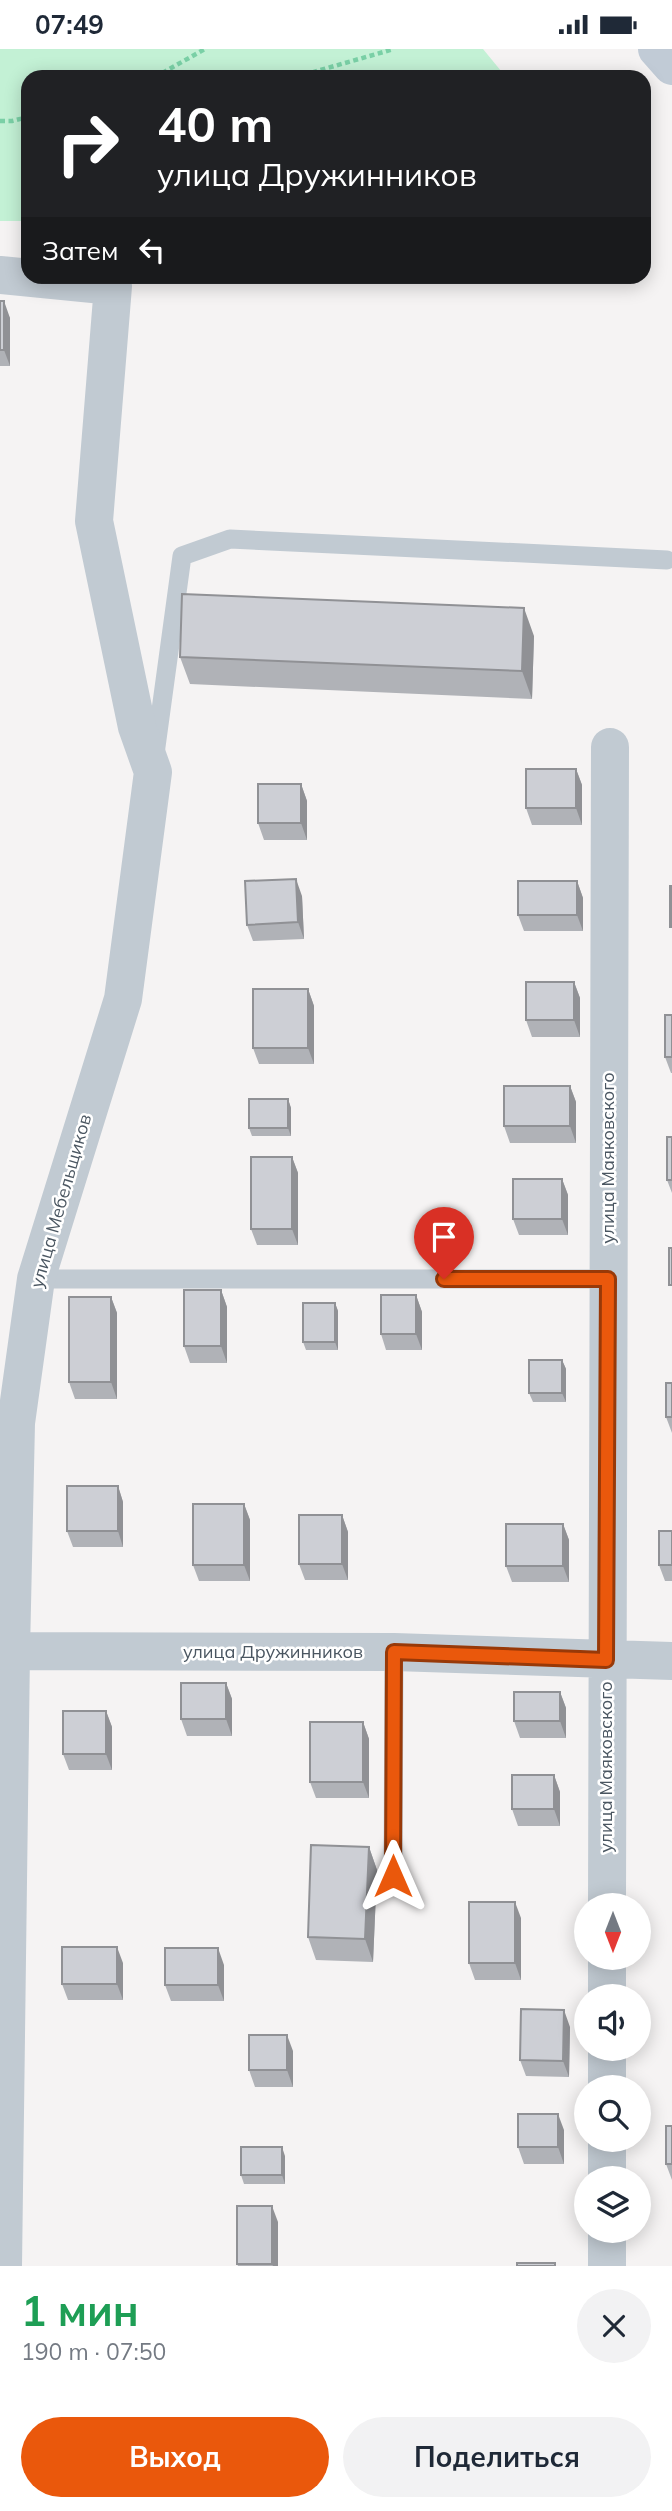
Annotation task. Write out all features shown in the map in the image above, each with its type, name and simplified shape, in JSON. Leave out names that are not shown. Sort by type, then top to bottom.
[{"type":"main road","points":[[657,49],[672,66]]},
{"type":"street","points":[[0,275],[21,277]]},
{"type":"street","points":[[92,284],[113,286],[94,521],[137,727],[153,772]]},
{"type":"street","name":"улица Маяковского","points":[[607,1893],[610,747]]},
{"type":"street","name":"улица Мебельщиков","points":[[3,2266],[5,1651],[16,1423],[36,1279],[123,999],[153,772]]},
{"type":"street","name":"улица Дружинников","points":[[5,1651],[394,1652],[672,1661]]},
{"type":"street","points":[[607,2243],[607,2266]]},
{"type":"lane","points":[[153,772],[182,555],[230,539],[667,560]]},
{"type":"lane","points":[[36,1279],[608,1279]]},
{"type":"lane","points":[[393,1876],[394,1652]]},
{"type":"path","points":[[168,70],[205,49]]},
{"type":"path","points":[[320,70],[394,49]]},
{"type":"path","points":[[0,121],[21,120]]},
{"type":"green space","points":[[0,49],[483,49],[500,70],[21,70],[21,221],[0,221]]},
{"type":"building","points":[[0,301],[4,301],[4,350],[0,350]]},
{"type":"building","points":[[182,594],[524,608],[522,671],[180,657]]},
{"type":"building","points":[[526,769],[576,769],[576,808],[526,808]]},
{"type":"building","points":[[258,784],[301,784],[301,823],[258,823]]},
{"type":"building","points":[[296,879],[298,922],[247,925],[245,881]]},
{"type":"building","points":[[518,881],[577,881],[577,915],[518,915]]},
{"type":"building","points":[[672,886],[672,927],[670,927]]},
{"type":"building","points":[[526,982],[574,982],[574,1020],[526,1020]]},
{"type":"building","points":[[253,989],[308,989],[308,1048],[253,1048]]},
{"type":"building","points":[[665,1015],[672,1015],[672,1057],[665,1057]]},
{"type":"building","points":[[504,1086],[570,1086],[570,1126],[504,1126]]},
{"type":"building","points":[[249,1099],[288,1099],[288,1128],[249,1128]]},
{"type":"building","points":[[667,1137],[672,1137],[672,1180],[667,1180]]},
{"type":"building","points":[[251,1157],[292,1157],[292,1229],[251,1229]]},
{"type":"building","points":[[513,1179],[562,1179],[562,1219],[513,1219]]},
{"type":"building","points":[[669,1248],[672,1248],[672,1285],[669,1285]]},
{"type":"building","points":[[184,1290],[221,1290],[221,1346],[184,1346]]},
{"type":"building","points":[[381,1295],[416,1295],[416,1334],[381,1334]]},
{"type":"building","points":[[69,1297],[111,1297],[111,1382],[69,1382]]},
{"type":"building","points":[[303,1303],[335,1303],[335,1342],[303,1342]]},
{"type":"building","points":[[529,1360],[562,1360],[562,1393],[529,1393]]},
{"type":"building","points":[[666,1383],[672,1383],[672,1417],[666,1417]]},
{"type":"building","points":[[67,1486],[118,1486],[118,1531],[67,1531]]},
{"type":"building","points":[[193,1504],[244,1504],[244,1565],[193,1565]]},
{"type":"building","points":[[299,1515],[342,1515],[342,1564],[299,1564]]},
{"type":"building","points":[[506,1524],[563,1524],[563,1566],[506,1566]]},
{"type":"building","points":[[659,1531],[672,1531],[672,1565],[659,1565]]},
{"type":"building","points":[[181,1683],[226,1683],[226,1719],[181,1719]]},
{"type":"building","points":[[514,1692],[560,1692],[560,1721],[514,1721]]},
{"type":"building","points":[[63,1711],[106,1711],[106,1754],[63,1754]]},
{"type":"building","points":[[310,1722],[363,1722],[363,1782],[310,1782]]},
{"type":"building","points":[[512,1775],[554,1775],[554,1809],[512,1809]]},
{"type":"building","points":[[311,1845],[369,1847],[365,1939],[308,1937]]},
{"type":"building","points":[[469,1902],[515,1902],[515,1963],[469,1963]]},
{"type":"building","points":[[62,1947],[117,1947],[117,1984],[62,1984]]},
{"type":"building","points":[[165,1948],[218,1948],[218,1985],[165,1985]]},
{"type":"building","points":[[521,2009],[564,2010],[563,2061],[520,2060]]},
{"type":"building","points":[[249,2035],[287,2035],[287,2070],[249,2070]]},
{"type":"building","points":[[518,2114],[558,2114],[558,2147],[518,2147]]},
{"type":"building","points":[[666,2126],[672,2126],[672,2164],[666,2164]]},
{"type":"building","points":[[241,2147],[282,2147],[282,2175],[241,2175]]},
{"type":"building","points":[[237,2206],[272,2206],[272,2264],[237,2264]]},
{"type":"building","points":[[517,2263],[555,2263],[555,2266],[517,2266]]},
{"type":"route","points":[[393,1876],[394,1652],[606,1660],[608,1279],[444,1279]]}]
